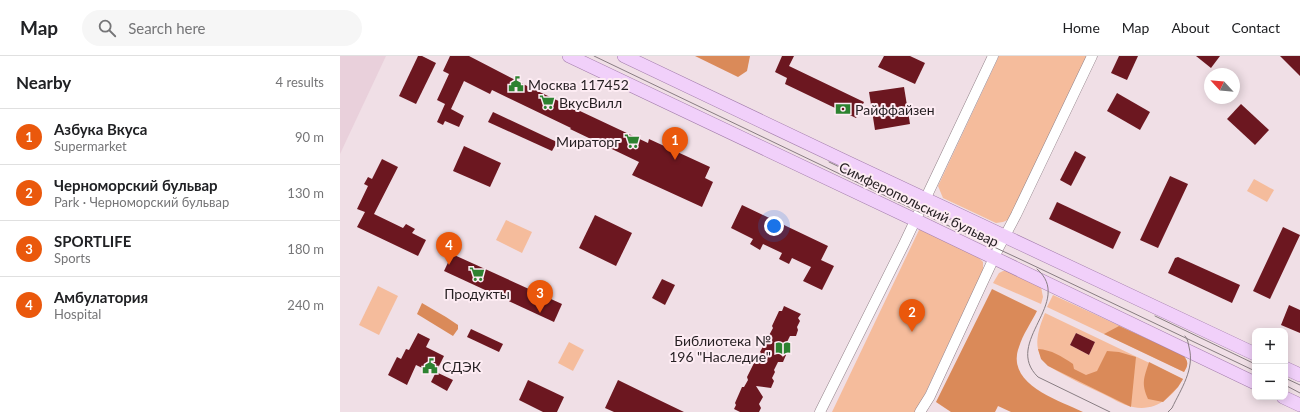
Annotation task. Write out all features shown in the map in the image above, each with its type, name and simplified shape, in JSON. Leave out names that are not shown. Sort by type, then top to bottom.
[{"type":"main road","name":"Симферопольский бульвар","points":[[569,56],[759,145],[1252,382]]},
{"type":"main road","name":"Симферопольский бульвар","points":[[624,56],[1252,353]]},
{"type":"main road","points":[[1288,369],[1300,375]]},
{"type":"main road","points":[[1288,399],[1300,405]]},
{"type":"street","points":[[820,412],[926,199],[993,56]]},
{"type":"street","points":[[920,412],[930,396],[994,258],[1092,56]]},
{"type":"shaded area","points":[[340,56],[386,56],[340,154]]},
{"type":"shaded area","points":[[695,56],[750,56],[747,71],[738,77]]},
{"type":"shaded area","points":[[999,56],[1089,56],[1012,218],[996,223],[943,198],[938,186]]},
{"type":"shaded area","points":[[1254,179],[1274,190],[1267,202],[1247,191]]},
{"type":"shaded area","points":[[506,220],[532,232],[522,253],[496,240]]},
{"type":"shaded area","points":[[920,228],[976,255],[983,262],[983,270],[925,394],[915,412],[832,412]]},
{"type":"shaded area","points":[[1007,271],[1041,287],[1043,297],[1041,304],[993,283],[999,273]]},
{"type":"shaded area","points":[[378,286],[398,296],[379,335],[359,325]]},
{"type":"shaded area","points":[[992,289],[1037,311],[1021,342],[1017,360],[1020,371],[1027,381],[1036,389],[1048,396],[1083,412],[1011,412],[998,406],[995,412],[951,412],[936,402]]},
{"type":"shaded area","points":[[1053,295],[1183,355],[1187,364],[1184,372],[1047,307]]},
{"type":"shaded area","points":[[422,303],[458,325],[458,329],[453,336],[417,314]]},
{"type":"shaded area","points":[[1045,313],[1183,379],[1169,397],[1156,405],[1141,408],[1125,405],[1073,380],[1057,371],[1043,359],[1039,353],[1038,346],[1039,330]],"holes":[[[1076,333],[1095,342],[1089,355],[1070,345]]]},
{"type":"shaded area","points":[[1119,326],[1183,355],[1187,364],[1184,372],[1104,334]]},
{"type":"shaded area","points":[[569,342],[584,350],[573,371],[558,363]]},
{"type":"shaded area","points":[[1038,349],[1052,352],[1060,356],[1073,364],[1074,369],[1086,375],[1097,371],[1107,351],[1119,352],[1136,357],[1131,407],[1048,366],[1041,359]]},
{"type":"shaded area","points":[[1149,362],[1183,379],[1178,387],[1163,402],[1148,399],[1144,389],[1144,380]]},
{"type":"building","points":[[418,56],[422,56],[436,63],[416,104],[399,96]]},
{"type":"building","points":[[450,56],[469,56],[531,88],[648,143],[649,139],[710,167],[705,178],[713,182],[702,207],[632,175],[639,162],[492,90],[490,94],[464,81],[451,109],[464,116],[459,127],[445,121],[443,125],[437,122],[445,104],[437,100],[449,74],[443,71]]},
{"type":"building","points":[[782,56],[794,56],[789,66],[864,102],[856,118],[785,84],[787,78],[775,72]]},
{"type":"building","points":[[884,56],[910,56],[925,63],[915,84],[878,67]]},
{"type":"building","points":[[1119,56],[1138,56],[1127,80],[1111,73]]},
{"type":"building","points":[[1196,56],[1220,56],[1211,68]]},
{"type":"building","points":[[1280,56],[1300,56],[1300,76]]},
{"type":"building","points":[[904,87],[910,124],[875,130],[869,92]]},
{"type":"building","points":[[1117,93],[1150,112],[1140,130],[1107,111]]},
{"type":"building","points":[[1241,104],[1269,130],[1255,145],[1227,119]]},
{"type":"building","points":[[493,112],[557,142],[552,151],[488,122]]},
{"type":"building","points":[[464,146],[501,163],[490,187],[453,171]]},
{"type":"building","points":[[1075,151],[1086,157],[1071,186],[1060,180]]},
{"type":"building","points":[[382,159],[398,167],[374,214],[403,228],[406,224],[415,229],[412,233],[426,240],[418,256],[357,227],[365,212],[357,209],[368,186],[364,184],[368,177],[372,179]]},
{"type":"building","points":[[1170,176],[1188,184],[1158,248],[1140,240]]},
{"type":"building","points":[[1057,202],[1121,232],[1113,249],[1049,219]]},
{"type":"building","points":[[742,205],[828,246],[821,260],[834,266],[822,290],[803,281],[811,267],[792,258],[789,264],[779,259],[782,253],[763,244],[760,250],[750,244],[753,239],[731,228]]},
{"type":"building","points":[[595,215],[632,233],[616,266],[579,248]]},
{"type":"building","points":[[1283,227],[1300,235],[1270,299],[1253,291]]},
{"type":"building","points":[[452,254],[562,304],[554,322],[444,271]]},
{"type":"building","points":[[1178,257],[1240,285],[1232,303],[1168,273],[1175,258]]},
{"type":"building","points":[[662,279],[675,285],[665,305],[652,298]]},
{"type":"building","points":[[1289,305],[1300,310],[1300,333],[1281,325]]},
{"type":"building","points":[[784,306],[801,314],[798,318],[800,321],[797,327],[798,330],[796,336],[790,336],[786,344],[787,346],[784,352],[786,355],[783,362],[778,362],[774,370],[775,372],[772,378],[774,381],[771,388],[756,386],[763,397],[759,404],[761,408],[759,412],[740,412],[734,409],[736,405],[735,403],[742,387],[744,387],[748,380],[747,377],[754,363],[757,362],[761,353],[760,352],[773,328],[772,326],[779,311],[782,311]]},
{"type":"building","points":[[471,329],[503,344],[499,352],[467,337]]},
{"type":"building","points":[[418,333],[430,339],[426,347],[444,356],[435,374],[416,365],[407,385],[388,375],[397,357],[401,359],[406,349],[409,350]]},
{"type":"building","points":[[1076,333],[1095,342],[1089,355],[1070,345]]},
{"type":"building","points":[[436,372],[453,380],[447,391],[431,382]]},
{"type":"building","points":[[528,380],[564,397],[557,412],[543,412],[519,400]]},
{"type":"building","points":[[618,380],[684,412],[614,412],[605,408]]},
{"type":"tram line","points":[[594,56],[1252,370]]},
{"type":"tram line","points":[[829,162],[961,225]]},
{"type":"tram line","points":[[1037,269],[1046,282],[1048,295],[1045,308],[1032,336],[1028,350],[1029,364],[1038,377],[1110,412]]},
{"type":"tram line","points":[[1155,316],[1252,363]]},
{"type":"tram line","points":[[1168,412],[1172,408],[1189,371],[1190,355],[1188,341],[1185,336]]},
{"type":"tram line","points":[[1288,379],[1300,385]]},
{"type":"tram line","points":[[1288,387],[1300,393]]},
{"type":"place","name":"Москва 117452","points":[[516,84]]},
{"type":"place","name":"ВкусВилл","points":[[547,102]]},
{"type":"place","name":"Райффайзен","points":[[843,109]]},
{"type":"place","name":"Мираторг","points":[[632,141]]},
{"type":"place","name":"Азбука Вкуса","points":[[675,160]]},
{"type":"place","name":"Амбулатория","points":[[449,265]]},
{"type":"place","name":"Продукты","points":[[477,274]]},
{"type":"place","name":"SPORTLIFE","points":[[540,313]]},
{"type":"place","name":"Черноморский бульвар","points":[[912,332]]},
{"type":"place","name":"Библиотека № 196 \"Наследие\"","points":[[783,348]]},
{"type":"place","name":"СДЭК","points":[[430,366]]}]
